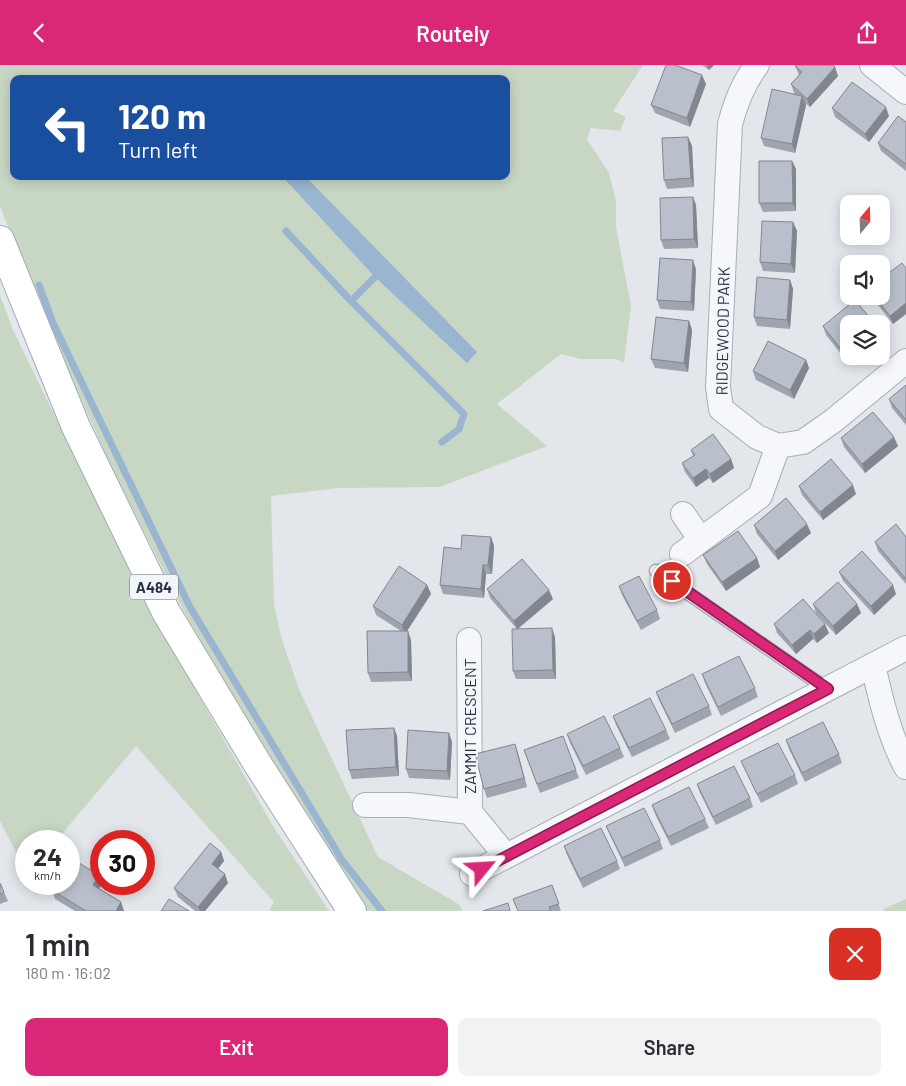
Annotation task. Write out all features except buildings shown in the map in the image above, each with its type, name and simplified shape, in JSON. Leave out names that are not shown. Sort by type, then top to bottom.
[{"type":"main road","name":"A484","points":[[0,240],[76,427],[166,612],[257,763],[352,911]]},
{"type":"street","name":"RIDGEWOOD PARK","points":[[756,65],[747,77],[736,99],[730,123],[718,387],[722,409],[757,437],[778,446]]},
{"type":"street","points":[[872,65],[906,92]]},
{"type":"street","points":[[682,554],[760,496],[778,446],[803,443],[834,421],[906,361]]},
{"type":"street","points":[[683,514],[701,540]]},
{"type":"street","name":"ZAMMIT CRESCENT","points":[[469,640],[470,812],[506,856]]},
{"type":"street","points":[[472,874],[906,648]]},
{"type":"street","points":[[873,665],[883,708],[896,749],[906,767]]},
{"type":"street","name":"ZAMMIT CRESCENT","points":[[365,805],[408,805],[470,812]]},
{"type":"lane","points":[[656,571],[828,689]]},
{"type":"green space","points":[[0,65],[643,65],[613,111],[626,117],[620,131],[591,128],[587,139],[609,173],[616,201],[616,227],[631,306],[624,363],[616,359],[581,359],[561,354],[497,404],[547,446],[440,487],[338,488],[271,496],[274,605],[282,640],[299,689],[378,857],[460,905],[462,911],[364,911],[284,782],[187,617],[111,466],[30,284],[0,206]]},
{"type":"green space","points":[[0,295],[13,330],[147,605],[273,826],[329,911],[269,911],[274,902],[136,746],[65,830],[15,830],[15,850],[0,821]]},
{"type":"green space","points":[[906,899],[906,911],[884,911],[883,909]]},
{"type":"water","points":[[286,180],[309,180],[477,352],[467,363],[375,277]]},
{"type":"waterway","points":[[286,231],[351,301],[464,414],[459,429],[442,442]]},
{"type":"waterway","points":[[351,301],[375,277]]},
{"type":"waterway","points":[[39,285],[53,323],[190,607],[342,860],[382,911]]},
{"type":"route","points":[[482,869],[828,689],[672,581]]}]
